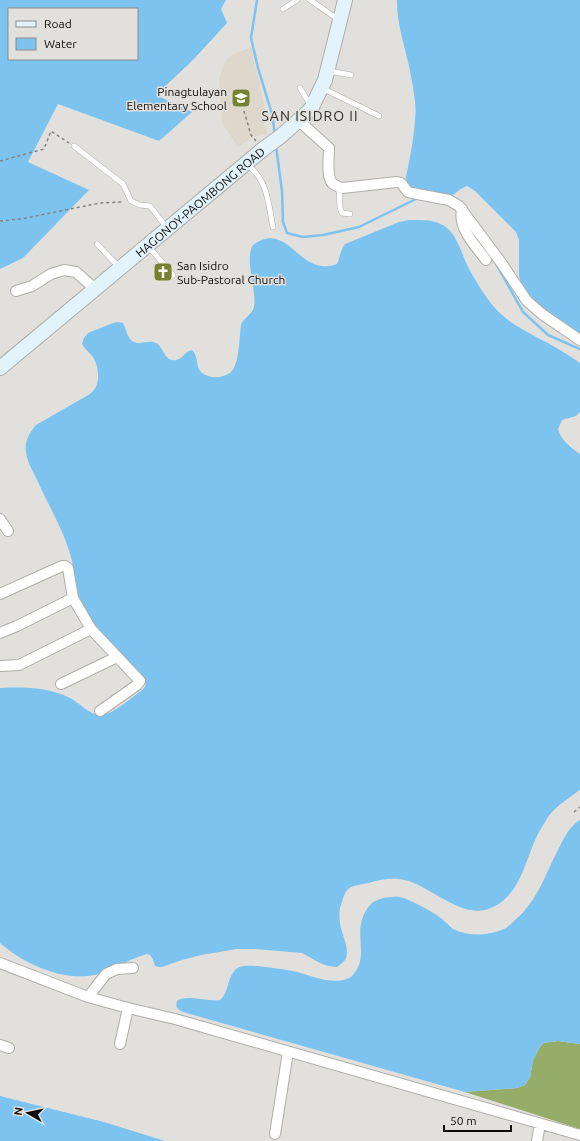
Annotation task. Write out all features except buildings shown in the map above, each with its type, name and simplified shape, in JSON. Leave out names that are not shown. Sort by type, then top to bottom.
[{"type":"main road","name":"HAGONOY-PAOMBONG ROAD","points":[[0,368],[308,112],[322,88],[328,71],[345,0]]},
{"type":"street","points":[[298,120],[329,148],[329,174],[331,182],[342,188],[397,182],[401,183],[412,194],[449,200],[459,206],[465,232],[486,260]]},
{"type":"street","points":[[461,212],[500,261],[527,301],[542,314],[580,340]]},
{"type":"street","points":[[16,291],[32,286],[51,274],[64,270],[76,272],[95,289]]},
{"type":"street","points":[[0,519],[8,531]]},
{"type":"street","points":[[0,594],[62,566],[68,568],[73,598],[91,629],[140,681],[138,685],[100,711]]},
{"type":"street","points":[[0,633],[73,598]]},
{"type":"street","points":[[0,666],[19,665],[91,629]]},
{"type":"street","points":[[61,684],[116,657]]},
{"type":"street","points":[[0,963],[88,997],[175,1020],[580,1135]]},
{"type":"street","points":[[88,997],[106,974],[117,969],[133,968]]},
{"type":"street","points":[[120,1044],[123,1007]]},
{"type":"street","points":[[275,1134],[288,1052]]},
{"type":"street","points":[[537,1141],[540,1124]]},
{"type":"lane","points":[[283,9],[297,0]]},
{"type":"lane","points":[[310,0],[340,20]]},
{"type":"lane","points":[[328,71],[351,75]]},
{"type":"lane","points":[[300,88],[312,107]]},
{"type":"lane","points":[[322,88],[379,116]]},
{"type":"lane","points":[[74,146],[123,184],[131,201],[140,205],[150,206],[167,228]]},
{"type":"lane","points":[[246,163],[253,168],[261,178],[267,193],[273,227]]},
{"type":"lane","points":[[339,186],[340,208],[342,213],[350,214]]},
{"type":"lane","points":[[97,244],[120,268]]},
{"type":"lane","points":[[147,245],[173,275]]},
{"type":"path","points":[[244,111],[251,135],[264,148]]},
{"type":"path","points":[[0,161],[44,149],[51,131],[74,146]]},
{"type":"path","points":[[0,221],[21,219],[100,203],[131,201]]},
{"type":"path","points":[[574,812],[580,807]]},
{"type":"shaded area","name":"Pinagtulayan Elementary School","points":[[251,47],[267,118],[263,121],[268,134],[251,138],[238,147],[222,123],[219,79],[225,61],[232,55]]},
{"type":"green space","points":[[558,1041],[580,1044],[580,1129],[465,1092],[517,1088],[525,1085],[530,1077],[533,1060],[543,1043]]},
{"type":"water","points":[[0,0],[226,0],[221,9],[227,23],[193,60],[156,95],[192,112],[159,141],[58,104],[28,162],[89,190],[23,258],[0,269]]},
{"type":"water","points":[[397,0],[580,0],[580,336],[534,305],[521,285],[519,275],[519,240],[516,232],[475,191],[467,186],[449,197],[416,191],[411,188],[408,183],[406,177],[413,141],[416,108],[411,76],[398,18]]},
{"type":"water","points":[[424,220],[439,223],[451,231],[478,285],[497,310],[515,325],[580,363],[580,412],[576,416],[562,420],[558,429],[559,433],[569,446],[580,454],[580,790],[551,813],[537,835],[515,887],[501,903],[491,908],[479,911],[467,909],[444,900],[422,887],[399,879],[376,881],[351,887],[344,895],[340,907],[341,927],[347,954],[344,961],[337,967],[320,963],[302,953],[255,949],[237,949],[201,955],[162,967],[155,966],[152,957],[147,954],[134,958],[99,974],[86,976],[60,974],[34,965],[10,951],[0,943],[0,688],[26,688],[62,694],[95,714],[104,715],[121,706],[141,691],[146,684],[143,676],[105,637],[82,604],[69,550],[30,466],[26,452],[26,445],[30,434],[36,425],[90,394],[96,387],[98,375],[96,363],[82,344],[88,333],[113,323],[123,323],[128,336],[134,342],[156,343],[167,357],[172,360],[182,357],[192,350],[196,355],[199,370],[207,376],[219,377],[225,375],[230,373],[236,364],[241,325],[252,312],[254,307],[254,292],[250,266],[253,245],[265,239],[276,239],[285,243],[312,263],[324,266],[337,264],[345,244],[399,222]]},
{"type":"water","points":[[580,820],[580,1044],[558,1041],[543,1043],[533,1060],[530,1077],[525,1085],[517,1088],[465,1092],[183,1012],[177,1007],[177,1001],[185,998],[220,1000],[225,994],[230,978],[236,969],[241,966],[257,966],[293,971],[321,979],[335,981],[350,978],[359,965],[361,958],[360,934],[363,917],[372,903],[382,898],[401,897],[406,899],[435,914],[459,932],[486,934],[500,931],[506,928],[530,904],[541,886],[566,835],[573,825]]},
{"type":"water","points":[[0,1096],[104,1122],[165,1141],[0,1141]]},
{"type":"waterway","points":[[257,0],[251,38],[258,68],[272,114],[275,135]]},
{"type":"waterway","points":[[276,146],[282,191],[283,222],[287,233],[303,237],[323,235],[359,227],[418,198]]},
{"type":"waterway","points":[[495,262],[523,312],[548,335],[580,349]]},
{"type":"place","name":"Pinagtulayan Elementary School","points":[[241,98]]},
{"type":"place","name":"San Isidro Sub-Pastoral Church","points":[[163,272]]},
{"type":"district","name":"SAN ISIDRO II","points":[[310,116]]}]
